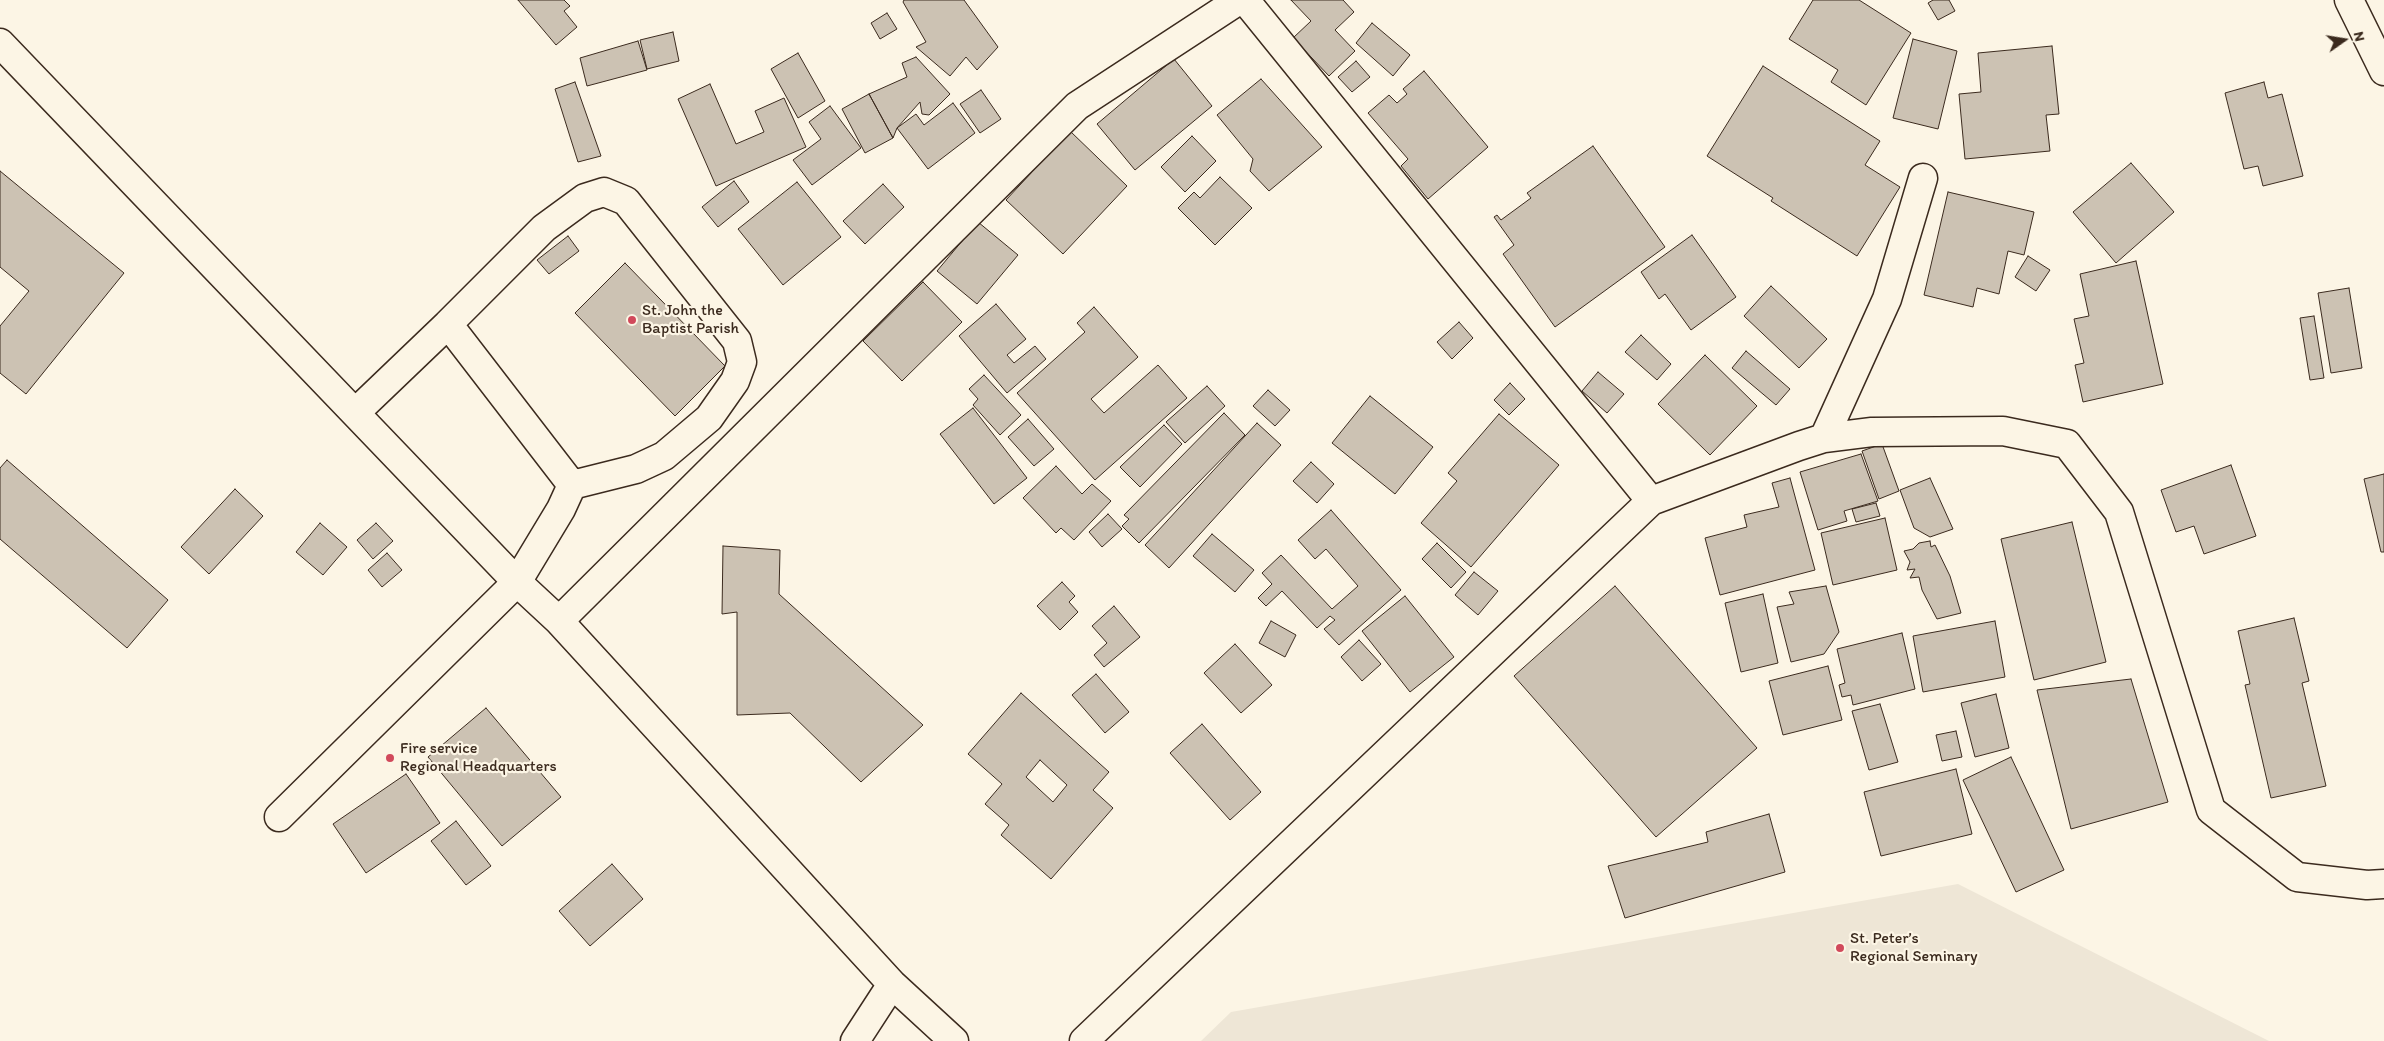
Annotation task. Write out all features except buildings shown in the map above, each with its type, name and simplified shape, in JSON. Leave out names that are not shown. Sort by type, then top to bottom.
[{"type":"street","points":[[559,621],[1077,106],[1238,0]]},
{"type":"street","points":[[1245,0],[1651,501]]},
{"type":"street","points":[[2349,0],[2384,71]]},
{"type":"street","points":[[0,43],[517,582],[559,621],[892,984],[954,1041]]},
{"type":"street","points":[[1824,438],[1887,299],[1923,178]]},
{"type":"street","points":[[355,413],[544,228],[585,198],[604,192],[626,201],[737,341],[742,362],[734,381],[709,418],[664,456],[636,469],[572,485]]},
{"type":"street","points":[[448,324],[572,485]]},
{"type":"street","points":[[1084,1041],[1651,501],[1824,438],[1872,432],[2003,431],[2067,444],[2119,512],[2211,810],[2297,877],[2367,886],[2384,884]]},
{"type":"street","points":[[279,817],[517,582],[561,509],[572,485]]},
{"type":"street","points":[[855,1041],[892,984]]},
{"type":"shaded area","name":"St. Peter’s Regional Seminary","points":[[1958,884],[2269,1041],[1201,1041],[1231,1012]]},
{"type":"place","name":"St. John the Baptist Parish","points":[[632,320]]},
{"type":"place","name":"Fire service Regional Headquarters","points":[[390,758]]},
{"type":"place","name":"St. Peter’s Regional Seminary","points":[[1840,948]]}]
